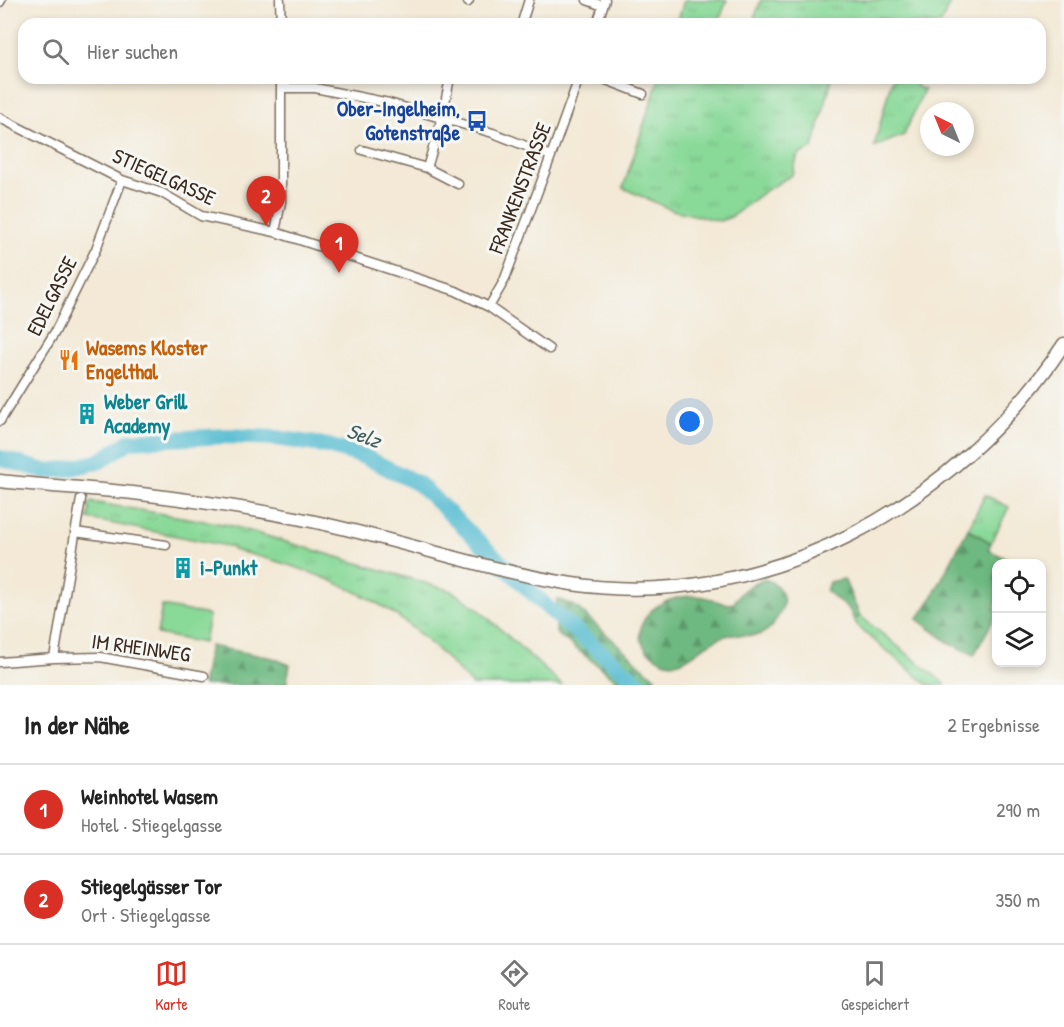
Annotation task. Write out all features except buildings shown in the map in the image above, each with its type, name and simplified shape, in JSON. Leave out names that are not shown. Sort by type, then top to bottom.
[{"type":"main road","points":[[0,481],[132,493],[219,504],[338,526],[522,575],[572,584],[620,587],[676,586],[725,578],[796,558],[850,536],[876,522],[957,466],[1015,410],[1064,344]]},
{"type":"street","points":[[280,0],[280,18]]},
{"type":"street","points":[[523,18],[530,0]]},
{"type":"street","points":[[587,0],[604,3],[599,18]]},
{"type":"street","points":[[275,232],[281,202],[281,84]]},
{"type":"street","points":[[427,168],[442,118],[449,84]]},
{"type":"street","name":"FRANKENSTRASSE","points":[[489,307],[504,281],[577,84]]},
{"type":"street","points":[[617,84],[643,94]]},
{"type":"street","points":[[281,88],[315,88],[367,98],[493,133],[552,156]]},
{"type":"street","name":"STIEGELGASSE","points":[[0,118],[122,180],[162,193],[201,216],[275,232],[456,291],[489,307],[549,349]]},
{"type":"street","points":[[362,150],[427,168],[458,184]]},
{"type":"street","name":"EDELGASSE","points":[[0,421],[55,332],[96,249],[122,180]]},
{"type":"street","points":[[54,658],[81,499]]},
{"type":"street","points":[[75,532],[166,544]]},
{"type":"street","name":"IM RHEINWEG","points":[[0,662],[100,657],[204,676]]},
{"type":"green space","points":[[684,0],[727,0],[720,18],[679,18]]},
{"type":"green space","points":[[761,0],[951,0],[944,18],[754,18]]},
{"type":"green space","points":[[657,84],[830,84],[813,148],[798,155],[792,175],[765,191],[731,217],[720,221],[672,210],[623,188]]},
{"type":"green space","points":[[890,84],[916,84],[915,86],[924,90],[904,135],[874,147]]},
{"type":"green space","points":[[985,495],[1009,507],[991,543],[968,529]]},
{"type":"green space","points":[[92,502],[229,525],[452,591],[475,606],[562,685],[472,685],[414,629],[388,610],[358,593],[306,571],[233,550],[233,547],[88,519],[90,509],[87,508]]},
{"type":"green space","points":[[968,529],[991,543],[988,550],[1008,559],[992,559],[992,622],[974,655],[948,642],[917,619],[929,603]]},
{"type":"green space","points":[[765,579],[780,590],[783,595],[783,606],[776,620],[764,633],[753,636],[725,636],[714,640],[689,658],[672,663],[650,653],[643,645],[640,634],[643,624],[648,615],[663,603],[694,596],[726,604],[734,603],[747,588]]},
{"type":"green space","points":[[844,579],[860,616],[854,620],[849,609],[826,591],[829,582]]},
{"type":"green space","points":[[557,599],[575,606],[663,685],[623,685],[556,633]]},
{"type":"green space","points":[[162,606],[209,615],[204,643],[157,634]]},
{"type":"green space","points":[[860,616],[946,685],[928,685],[860,629],[854,620]]},
{"type":"green space","points":[[210,646],[273,658],[290,665],[286,685],[202,685]]},
{"type":"waterway","name":"Selz","points":[[0,458],[45,471],[67,469],[100,461],[130,441],[227,436],[277,438],[328,446],[365,457],[419,484],[548,608],[641,685]]},
{"type":"place","name":"Ober-Ingelheim, Gotenstraße","points":[[477,121]]},
{"type":"place","name":"Stiegelgässer Tor","points":[[266,226]]},
{"type":"place","name":"Weinhotel Wasem","points":[[339,273]]},
{"type":"place","name":"Wasems Kloster Engelthal","points":[[69,360]]},
{"type":"place","name":"Weber Grill Academy","points":[[87,414]]},
{"type":"place","name":"i-Punkt","points":[[183,568]]}]
